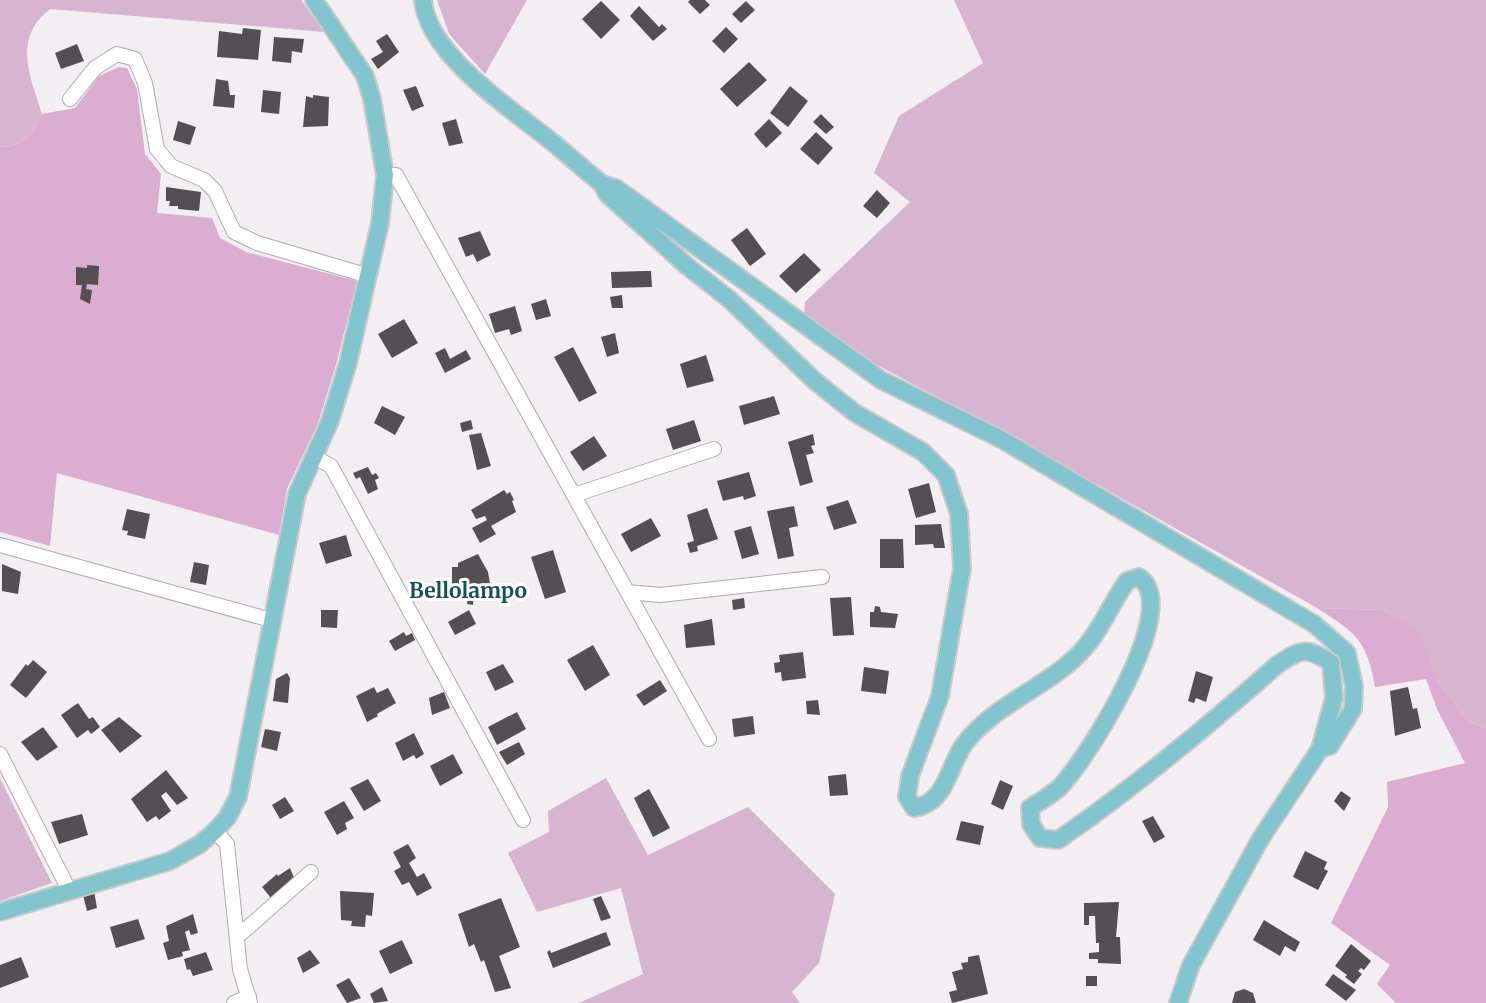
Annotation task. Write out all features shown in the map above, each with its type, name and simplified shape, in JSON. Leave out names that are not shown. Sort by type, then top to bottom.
[{"type":"main road","points":[[0,912],[170,861],[200,844],[215,831],[227,818],[238,797],[250,746],[271,620],[297,494],[330,421],[348,363],[380,223],[384,175],[372,99],[365,76],[314,0]]},
{"type":"main road","points":[[423,0],[424,9],[436,33],[473,78],[602,184],[616,188],[881,380],[1001,439],[1314,624],[1347,653],[1354,687],[1353,710],[1330,746],[1320,749]]},
{"type":"main road","points":[[602,184],[607,195],[687,266],[729,299],[816,382],[855,413],[923,452],[946,475],[958,514],[962,568],[940,696],[910,776],[907,797],[914,808],[923,807],[936,799],[964,744],[997,712],[1049,679],[1080,653],[1105,618],[1127,581],[1138,578],[1146,582],[1150,596],[1147,637],[1128,681],[1101,729],[1060,787],[1030,808],[1031,824],[1040,838],[1058,840],[1104,808],[1160,765],[1277,665],[1299,651],[1313,651],[1330,663],[1334,698],[1320,749],[1261,838],[1191,965],[1178,1003]]},
{"type":"street","points":[[70,99],[95,68],[117,54],[135,59],[145,83],[157,149],[171,166],[204,180],[215,192],[234,232],[257,243],[369,276]]},
{"type":"street","points":[[384,175],[396,175],[709,739]]},
{"type":"street","points":[[574,495],[714,450]]},
{"type":"street","points":[[314,457],[330,466],[523,820]]},
{"type":"street","points":[[0,545],[271,620]]},
{"type":"street","points":[[628,592],[660,595],[822,577]]},
{"type":"street","points":[[0,754],[69,890]]},
{"type":"street","points":[[215,831],[227,844],[240,969],[249,1000],[234,1003]]},
{"type":"street","points":[[237,937],[311,872]]},
{"type":"shaded area","points":[[0,0],[301,0],[324,32],[50,9],[38,21],[31,33],[27,58],[42,114],[31,133],[21,142],[8,147],[0,147]]},
{"type":"shaded area","points":[[437,0],[527,0],[485,74],[449,34]]},
{"type":"shaded area","points":[[954,0],[1486,0],[1486,728],[1469,722],[1439,682],[1417,629],[1382,610],[1317,608],[1011,436],[875,364],[804,314],[805,302],[910,202],[874,173],[899,116],[983,63]]},
{"type":"shaded area","points":[[119,67],[127,68],[137,89],[145,154],[161,174],[157,213],[212,218],[220,238],[246,252],[357,281],[336,365],[318,423],[287,489],[279,535],[57,473],[50,546],[0,532],[0,147],[8,147],[21,142],[31,133],[42,114],[75,108],[99,76]]},
{"type":"shaded area","points":[[1317,608],[1382,610],[1418,629],[1439,682],[1469,722],[1486,728],[1486,1003],[1396,1003],[1377,984],[1390,965],[1331,923],[1388,807],[1387,782],[1465,763],[1437,709],[1426,679],[1375,687],[1368,658],[1358,639]]},
{"type":"shaded area","points":[[0,778],[52,883],[0,901]]},
{"type":"shaded area","points":[[606,778],[648,855],[748,807],[835,894],[819,963],[792,992],[800,1003],[579,1003],[643,974],[621,888],[537,912],[508,853],[549,832],[548,811]]},
{"type":"building","points":[[705,0],[710,5],[700,14],[688,2]]},
{"type":"building","points":[[601,1],[620,20],[601,39],[582,19]]},
{"type":"building","points":[[746,1],[755,10],[741,23],[732,14]]},
{"type":"building","points":[[639,6],[659,27],[662,24],[667,29],[653,41],[630,16]]},
{"type":"building","points":[[726,27],[738,39],[724,53],[712,41]]},
{"type":"building","points":[[243,28],[261,30],[258,60],[217,57],[219,31],[242,34]]},
{"type":"building","points":[[387,34],[399,52],[378,69],[371,59],[383,52],[376,41]]},
{"type":"building","points":[[274,37],[304,39],[302,53],[292,51],[291,63],[272,61]]},
{"type":"building","points":[[77,44],[84,61],[61,69],[55,53]]},
{"type":"building","points":[[749,62],[767,80],[737,107],[720,89]]},
{"type":"building","points":[[216,79],[228,81],[230,95],[235,95],[234,108],[213,106]]},
{"type":"building","points":[[416,86],[424,106],[412,111],[403,90]]},
{"type":"building","points":[[790,86],[808,101],[788,127],[770,113]]},
{"type":"building","points":[[263,90],[281,92],[279,114],[261,112]]},
{"type":"building","points":[[313,95],[329,97],[328,126],[303,127],[306,96],[313,98]]},
{"type":"building","points":[[821,114],[834,127],[826,134],[813,122]]},
{"type":"building","points":[[456,119],[463,143],[449,146],[442,123]]},
{"type":"building","points":[[769,119],[782,133],[766,148],[754,134]]},
{"type":"building","points":[[178,121],[196,127],[190,145],[173,140]]},
{"type":"building","points":[[816,132],[833,148],[818,165],[800,149]]},
{"type":"building","points":[[166,187],[201,192],[199,211],[169,206],[170,201],[166,201]]},
{"type":"building","points":[[877,190],[890,203],[877,218],[863,206]]},
{"type":"building","points":[[747,228],[766,254],[750,266],[731,240]]},
{"type":"building","points":[[480,231],[491,255],[477,262],[473,254],[466,257],[458,238]]},
{"type":"building","points":[[804,253],[821,270],[796,293],[779,276]]},
{"type":"building","points":[[87,265],[99,266],[98,285],[87,284],[86,289],[92,290],[90,304],[80,299],[82,285],[76,285],[76,267],[87,268]]},
{"type":"building","points":[[651,271],[652,287],[612,288],[611,272]]},
{"type":"building","points":[[622,295],[623,308],[612,308],[610,297]]},
{"type":"building","points":[[546,299],[551,316],[536,320],[531,304]]},
{"type":"building","points":[[515,306],[522,331],[511,335],[509,329],[495,333],[489,314]]},
{"type":"building","points":[[404,319],[418,343],[392,358],[378,334]]},
{"type":"building","points":[[615,333],[619,353],[607,357],[601,337]]},
{"type":"building","points":[[573,347],[597,393],[579,402],[554,357]]},
{"type":"building","points":[[445,348],[450,359],[466,350],[471,359],[445,373],[435,353]]},
{"type":"building","points":[[706,355],[714,381],[687,388],[680,364]]},
{"type":"building","points":[[774,396],[780,414],[744,425],[739,406]]},
{"type":"building","points":[[382,406],[405,417],[395,435],[374,423]]},
{"type":"building","points":[[471,420],[473,429],[462,432],[460,423]]},
{"type":"building","points":[[694,420],[701,441],[673,450],[666,429]]},
{"type":"building","points":[[481,433],[491,466],[477,470],[469,435]]},
{"type":"building","points":[[813,434],[815,445],[811,446],[814,453],[806,455],[813,482],[800,486],[788,442]]},
{"type":"building","points":[[594,436],[607,456],[583,471],[570,452]]},
{"type":"building","points":[[368,467],[372,475],[376,473],[379,478],[375,480],[378,489],[368,494],[360,477],[356,479],[353,473]]},
{"type":"building","points":[[749,472],[756,496],[744,500],[743,496],[723,501],[717,481]]},
{"type":"building","points":[[929,483],[936,512],[916,518],[908,489]]},
{"type":"building","points":[[504,490],[507,494],[510,492],[516,512],[491,526],[496,534],[480,543],[472,528],[487,520],[485,516],[476,519],[471,510]]},
{"type":"building","points":[[848,500],[857,523],[834,530],[826,507]]},
{"type":"building","points":[[794,506],[798,526],[789,528],[794,556],[778,559],[767,511]]},
{"type":"building","points":[[707,508],[718,539],[697,546],[698,551],[690,553],[687,543],[694,541],[687,515]]},
{"type":"building","points":[[127,509],[150,514],[145,539],[127,535],[128,531],[122,530]]},
{"type":"building","points":[[651,518],[661,536],[631,552],[621,534]]},
{"type":"building","points":[[941,524],[945,548],[934,548],[933,544],[915,545],[915,525]]},
{"type":"building","points":[[751,526],[759,554],[742,559],[734,531]]},
{"type":"building","points":[[346,535],[352,556],[326,564],[319,543]]},
{"type":"building","points":[[880,539],[903,539],[904,568],[880,568]]},
{"type":"building","points":[[553,550],[566,592],[545,599],[531,557]]},
{"type":"building","points":[[478,554],[488,572],[491,589],[474,590],[473,605],[467,604],[469,589],[459,589],[457,593],[452,589],[452,567],[458,567],[458,563]]},
{"type":"building","points":[[194,562],[209,565],[206,585],[190,582]]},
{"type":"building","points":[[2,564],[21,572],[18,594],[2,591]]},
{"type":"building","points":[[851,597],[854,635],[833,636],[830,598]]},
{"type":"building","points":[[744,598],[745,608],[733,610],[732,600]]},
{"type":"building","points":[[875,606],[880,607],[881,612],[898,614],[895,628],[870,627],[870,612],[874,612]]},
{"type":"building","points":[[321,610],[338,610],[337,628],[321,627]]},
{"type":"building","points":[[469,610],[476,624],[455,635],[448,622]]},
{"type":"building","points":[[712,619],[715,645],[686,648],[684,625]]},
{"type":"building","points":[[404,632],[406,636],[412,633],[415,640],[395,651],[389,641]]},
{"type":"building","points":[[593,645],[610,675],[585,691],[567,660]]},
{"type":"building","points":[[803,652],[806,678],[782,681],[781,672],[775,673],[774,663],[780,662],[779,655]]},
{"type":"building","points":[[33,660],[47,672],[26,698],[10,685],[26,664],[28,666]]},
{"type":"building","points":[[503,664],[514,682],[495,691],[486,672]]},
{"type":"building","points":[[864,667],[889,671],[886,694],[861,691]]},
{"type":"building","points":[[1196,671],[1213,677],[1206,702],[1196,698],[1194,703],[1188,701]]},
{"type":"building","points":[[287,673],[290,678],[288,703],[273,701],[276,679]]},
{"type":"building","points":[[660,680],[667,691],[644,706],[636,695]]},
{"type":"building","points":[[374,687],[377,693],[388,688],[396,703],[367,722],[356,696]]},
{"type":"building","points":[[1408,687],[1413,709],[1417,708],[1421,728],[1395,736],[1390,691]]},
{"type":"building","points":[[444,692],[450,708],[432,715],[429,698]]},
{"type":"building","points":[[818,700],[820,715],[807,714],[806,701]]},
{"type":"building","points":[[78,703],[89,719],[93,717],[100,727],[91,734],[88,730],[77,738],[61,715]]},
{"type":"building","points":[[517,712],[526,729],[497,745],[488,727]]},
{"type":"building","points":[[753,716],[755,734],[734,737],[732,719]]},
{"type":"building","points":[[119,717],[142,736],[120,753],[101,730]]},
{"type":"building","points":[[43,727],[58,747],[37,761],[21,742]]},
{"type":"building","points":[[265,729],[281,732],[277,751],[261,747]]},
{"type":"building","points":[[414,733],[424,754],[416,759],[414,755],[403,761],[395,743]]},
{"type":"building","points":[[519,742],[525,754],[507,765],[499,752]]},
{"type":"building","points":[[453,754],[463,773],[440,786],[430,766]]},
{"type":"building","points":[[166,770],[188,798],[177,805],[166,792],[161,796],[171,811],[159,820],[156,816],[147,822],[131,799]]},
{"type":"building","points":[[846,774],[848,795],[830,796],[828,776]]},
{"type":"building","points":[[368,779],[381,801],[364,811],[350,788]]},
{"type":"building","points":[[1000,780],[1013,786],[1003,810],[991,804]]},
{"type":"building","points":[[649,789],[670,828],[653,837],[634,798]]},
{"type":"building","points":[[1341,791],[1351,798],[1344,811],[1334,801]]},
{"type":"building","points":[[285,797],[294,811],[280,819],[272,805]]},
{"type":"building","points":[[344,801],[354,818],[345,823],[347,829],[337,835],[324,812]]},
{"type":"building","points":[[82,814],[88,835],[59,844],[51,822]]},
{"type":"building","points":[[1153,816],[1165,837],[1154,843],[1142,821]]},
{"type":"building","points":[[961,821],[984,826],[980,845],[956,840]]},
{"type":"building","points":[[408,844],[416,858],[409,863],[417,877],[424,873],[432,888],[417,896],[409,882],[402,885],[394,871],[401,867],[393,852]]},
{"type":"building","points":[[1305,851],[1327,862],[1324,869],[1328,871],[1318,890],[1293,877]]},
{"type":"building","points":[[290,868],[295,880],[271,898],[262,887],[277,874],[278,876]]},
{"type":"building","points":[[94,891],[97,908],[87,911],[83,895]]},
{"type":"building","points":[[340,891],[374,893],[372,916],[366,915],[365,927],[351,926],[352,921],[341,920]]},
{"type":"building","points":[[601,896],[611,918],[601,921],[593,899]]},
{"type":"building","points":[[501,898],[520,947],[499,956],[511,988],[495,992],[484,960],[481,962],[474,944],[469,947],[458,914]]},
{"type":"building","points":[[1119,902],[1116,937],[1120,937],[1121,964],[1098,963],[1098,959],[1089,959],[1089,953],[1099,952],[1099,943],[1096,943],[1095,916],[1089,916],[1089,925],[1084,925],[1084,903]]},
{"type":"building","points":[[193,914],[198,933],[191,935],[189,930],[185,932],[190,950],[182,952],[183,956],[168,960],[163,943],[169,941],[166,926]]},
{"type":"building","points":[[138,919],[145,939],[116,948],[110,927]]},
{"type":"building","points":[[1264,920],[1300,942],[1295,952],[1285,946],[1280,956],[1253,940]]},
{"type":"building","points":[[606,932],[611,945],[553,968],[547,952],[550,950],[551,953]]},
{"type":"building","points":[[402,940],[413,963],[390,974],[379,951]]},
{"type":"building","points":[[1351,944],[1371,961],[1364,970],[1361,968],[1358,971],[1362,974],[1354,984],[1335,966]]},
{"type":"building","points":[[310,950],[320,963],[303,973],[297,958]]},
{"type":"building","points":[[206,952],[213,970],[193,976],[190,969],[187,970],[184,959]]},
{"type":"building","points":[[979,955],[988,994],[952,1003],[949,992],[957,990],[952,972],[963,969],[961,963],[968,962],[968,957]]},
{"type":"building","points":[[21,957],[29,977],[0,988],[0,965]]},
{"type":"building","points":[[1333,974],[1356,990],[1346,1001],[1325,985]]},
{"type":"building","points":[[1086,976],[1097,976],[1097,986],[1086,986]]},
{"type":"building","points":[[349,978],[361,998],[347,1003],[336,985]]},
{"type":"building","points":[[382,987],[388,1001],[374,1003],[370,994]]},
{"type":"building","points":[[1244,989],[1253,993],[1256,1003],[1232,1003],[1235,992]]},
{"type":"district","name":"Bellolampo","points":[[468,591]]}]
